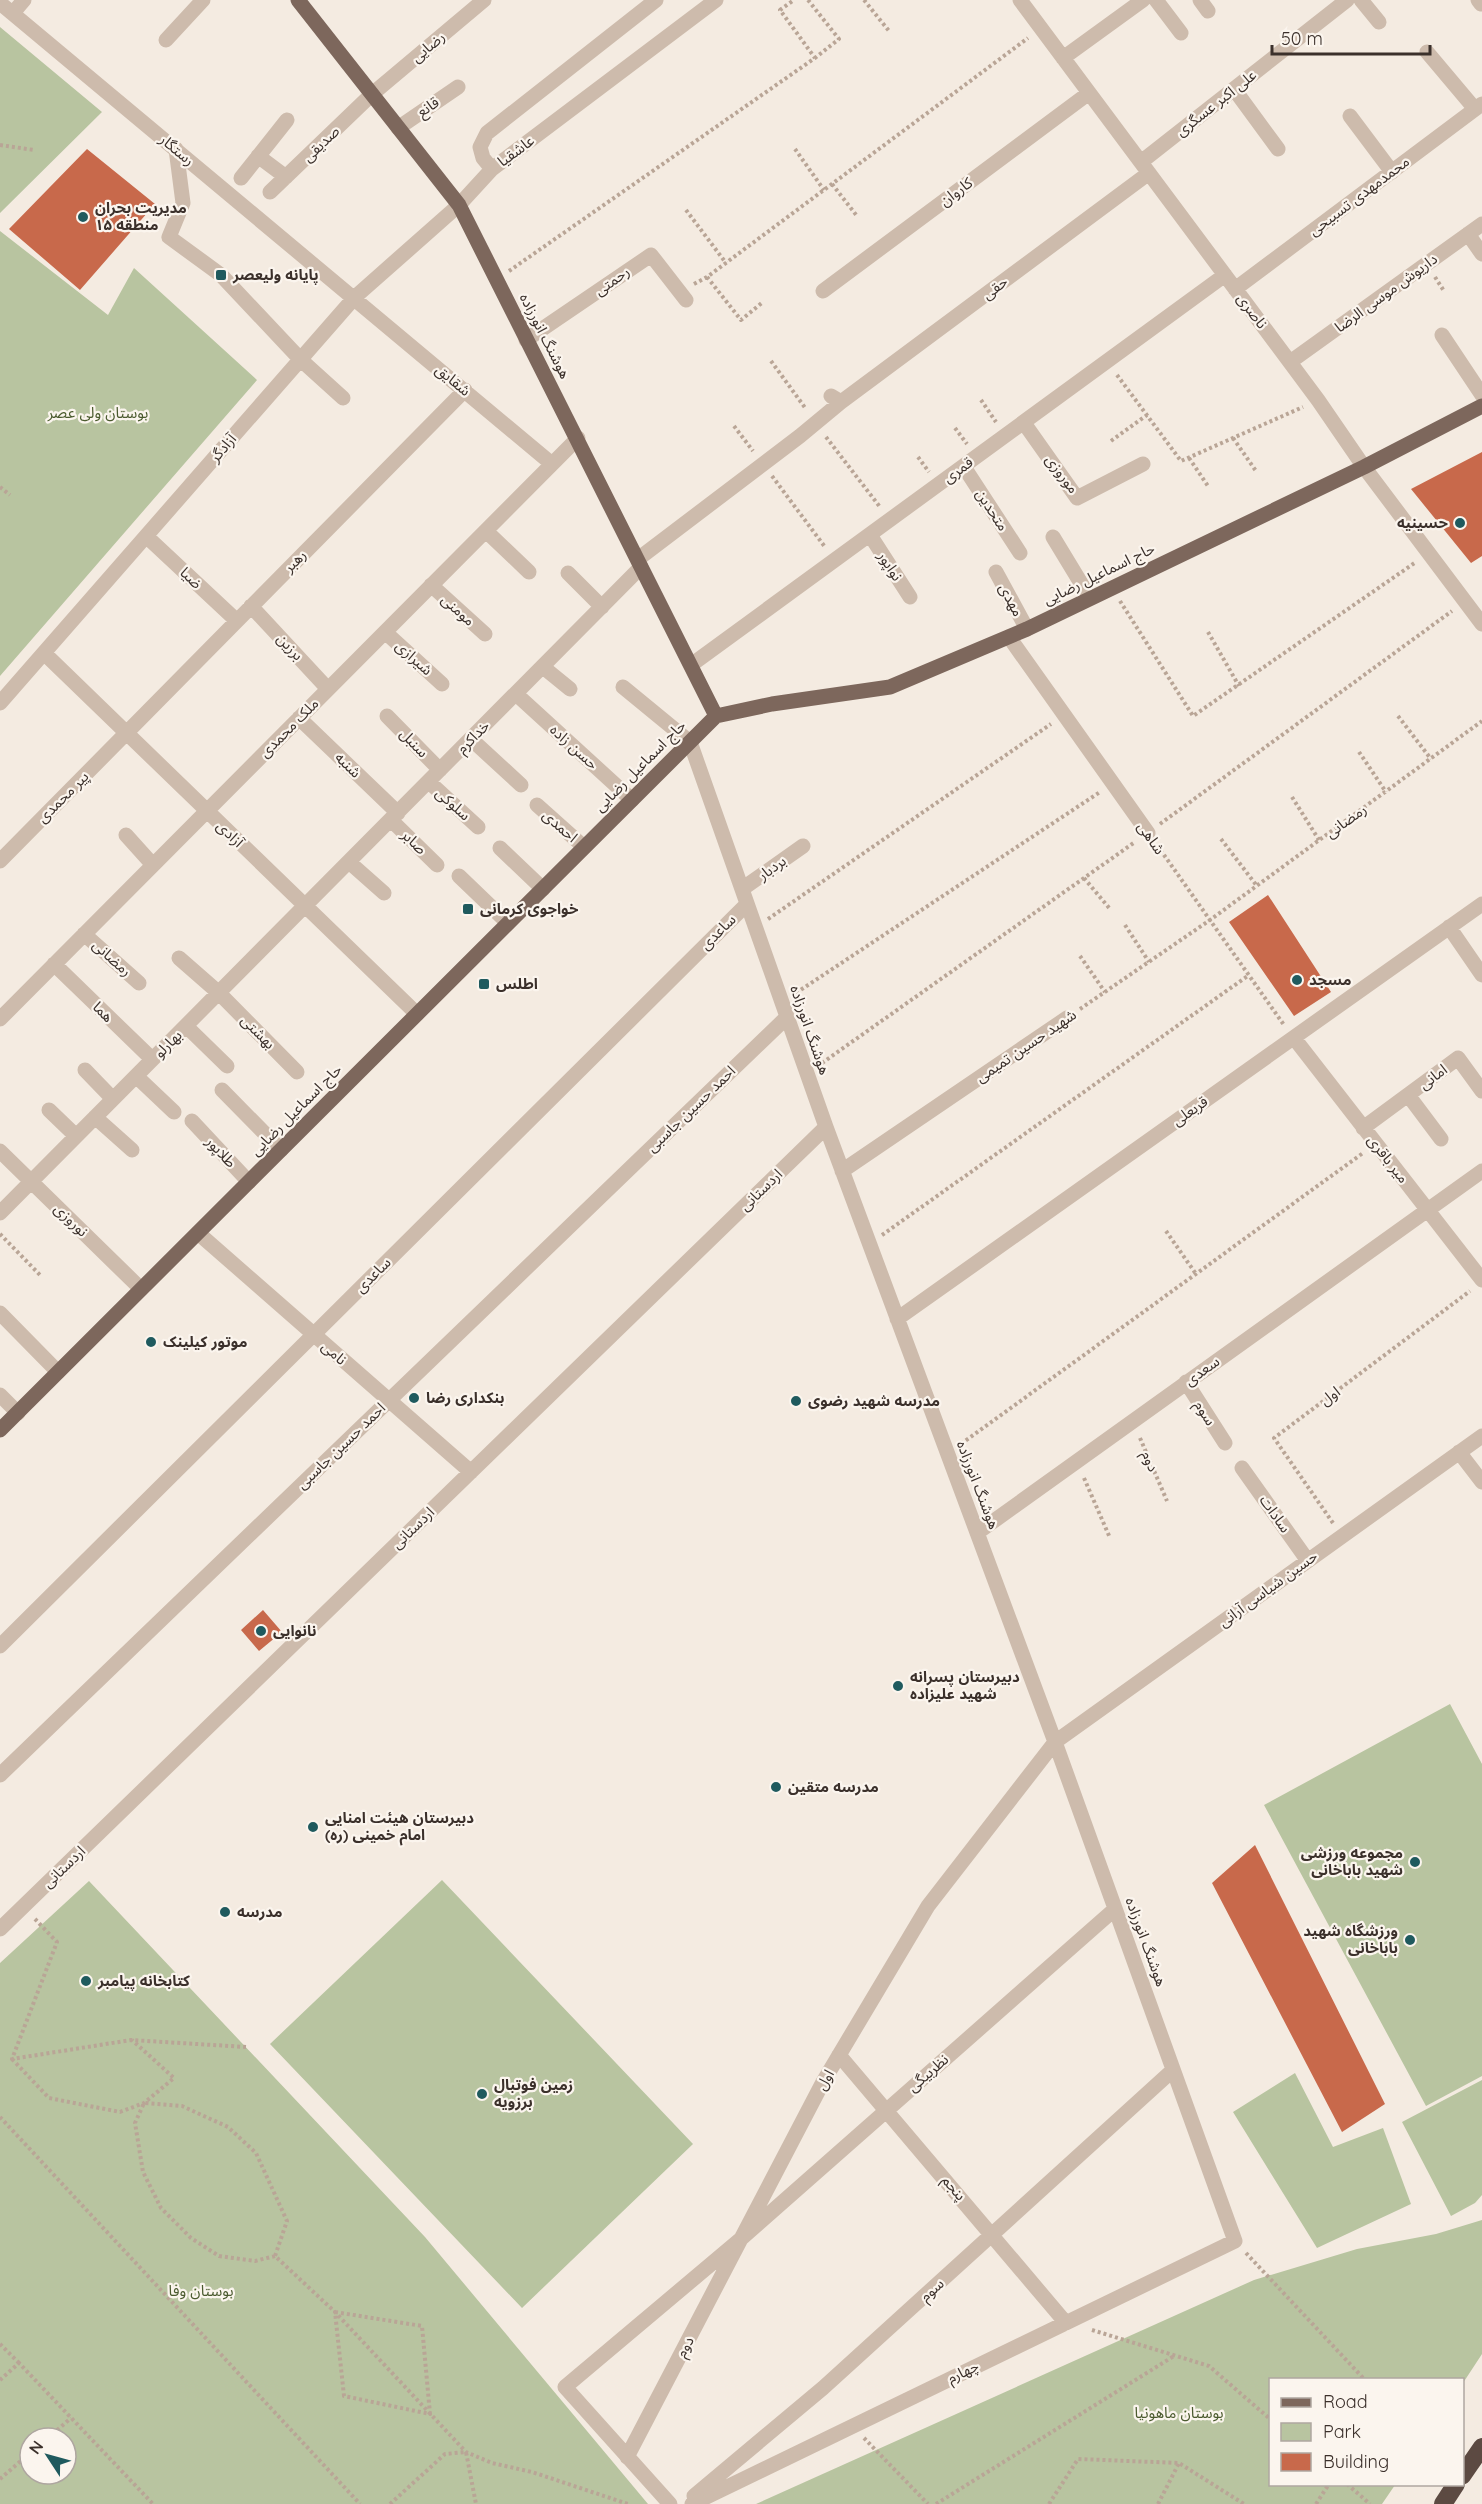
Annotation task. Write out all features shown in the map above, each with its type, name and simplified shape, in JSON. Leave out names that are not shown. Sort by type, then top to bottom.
[{"type":"highway","points":[[1464,2473],[1482,2447]]},
{"type":"highway","points":[[1443,2504],[1455,2486]]},
{"type":"main road","name":"هوشنگ انورزاده","points":[[298,0],[459,205],[716,716]]},
{"type":"main road","name":"حاج اسماعیل رضایی","points":[[0,1430],[716,716],[772,704],[890,687],[1027,629],[1364,467],[1482,406]]},
{"type":"street","points":[[13,13],[24,0]]},
{"type":"street","points":[[166,40],[203,0]]},
{"type":"street","name":"رضایی","points":[[371,95],[484,0]]},
{"type":"street","name":"عاشقیا","points":[[656,0],[487,133],[480,147],[483,158],[492,169],[716,0]]},
{"type":"street","name":"ناصری","points":[[1020,0],[1226,275],[1364,467],[1482,624]]},
{"type":"street","points":[[1063,58],[1124,5],[1143,0]]},
{"type":"street","points":[[1156,0],[1181,33]]},
{"type":"street","name":"علی اکبر عسگری","points":[[1145,167],[1234,88],[1347,0]]},
{"type":"street","points":[[1361,0],[1379,22]]},
{"type":"street","name":"رستگار","points":[[0,3],[355,297]]},
{"type":"street","points":[[1427,52],[1478,106]]},
{"type":"street","name":"قانع","points":[[398,128],[458,87]]},
{"type":"street","points":[[1234,88],[1278,148]]},
{"type":"street","name":"کاروان","points":[[823,291],[1089,93]]},
{"type":"street","name":"صدیقی","points":[[270,192],[371,95]]},
{"type":"street","name":"محمدمهدی تسبیحی","points":[[1235,289],[1478,106]]},
{"type":"street","points":[[1350,116],[1392,171]]},
{"type":"street","points":[[241,177],[287,120]]},
{"type":"street","points":[[176,148],[183,203],[169,237],[221,275],[300,360],[343,398]]},
{"type":"street","points":[[258,156],[286,177]]},
{"type":"street","name":"حقی","points":[[640,563],[816,423],[836,399],[1145,167]]},
{"type":"street","name":"آزادگر","points":[[0,704],[355,297],[459,205],[492,169]]},
{"type":"street","name":"داریوش موسی الرضا","points":[[1290,362],[1482,224]]},
{"type":"street","points":[[1468,234],[1482,254]]},
{"type":"street","name":"رحمتی","points":[[526,340],[651,255],[683,296]]},
{"type":"street","name":"قمری","points":[[691,665],[1226,275]]},
{"type":"street","name":"شقایق","points":[[355,297],[552,464]]},
{"type":"street","points":[[1442,335],[1482,394]]},
{"type":"street","name":"رهبر","points":[[126,733],[465,390]]},
{"type":"street","name":"موروزی","points":[[1024,423],[1077,498],[1143,465]]},
{"type":"street","name":"ملک محمدی","points":[[0,1019],[578,438]]},
{"type":"street","name":"متحدین","points":[[964,467],[1020,553]]},
{"type":"street","points":[[486,531],[529,572]]},
{"type":"street","name":"نواپور","points":[[870,535],[910,597]]},
{"type":"street","name":"ضیا","points":[[146,536],[237,621]]},
{"type":"street","points":[[1053,537],[1090,598]]},
{"type":"street","name":"خداکرم","points":[[305,906],[602,607],[640,563]]},
{"type":"street","name":"مهدی","points":[[996,572],[1027,629]]},
{"type":"street","points":[[568,573],[602,607]]},
{"type":"street","name":"مومنی","points":[[431,585],[484,634]]},
{"type":"street","name":"برزین","points":[[251,606],[328,689]]},
{"type":"street","name":"شیرازی","points":[[385,632],[442,684]]},
{"type":"street","name":"شاهی","points":[[1009,637],[1148,833]]},
{"type":"street","name":"آزادی","points":[[44,653],[417,1014]]},
{"type":"street","points":[[543,667],[570,689]]},
{"type":"street","points":[[623,687],[690,742]]},
{"type":"street","name":"حسن زاده","points":[[516,694],[632,800]]},
{"type":"street","name":"سنبل","points":[[387,716],[440,770]]},
{"type":"street","name":"شنبه","points":[[299,718],[394,816]]},
{"type":"street","name":"پیر محمدی","points":[[0,861],[126,733]]},
{"type":"street","points":[[471,739],[521,785]]},
{"type":"street","name":"هوشنگ انورزاده","points":[[690,742],[826,1127],[1055,1742],[1235,2241]]},
{"type":"street","name":"سلوکی","points":[[429,782],[478,827]]},
{"type":"street","name":"احمدی","points":[[537,805],[584,847]]},
{"type":"street","name":"صابر","points":[[394,816],[437,865]]},
{"type":"street","points":[[126,835],[153,865]]},
{"type":"street","name":"بردبار","points":[[744,897],[802,846]]},
{"type":"street","points":[[500,848],[543,889]]},
{"type":"street","points":[[349,862],[384,893]]},
{"type":"street","points":[[459,876],[508,923]]},
{"type":"street","name":"ساعدی","points":[[0,1646],[313,1335],[744,897]]},
{"type":"street","name":"قربعلی","points":[[897,1318],[1482,904]]},
{"type":"street","name":"بهارلو","points":[[0,1213],[305,906]]},
{"type":"street","points":[[1449,927],[1482,975]]},
{"type":"street","name":"رمضانی","points":[[84,934],[139,983]]},
{"type":"street","name":"بهشتی","points":[[179,958],[219,993],[297,1072]]},
{"type":"street","name":"هما","points":[[54,964],[152,1059]]},
{"type":"street","name":"احمد حسین جاسبی","points":[[0,1776],[389,1400],[784,1009]]},
{"type":"street","name":"شهید حسین تمیمی","points":[[842,1171],[1067,1018]]},
{"type":"street","points":[[186,1026],[227,1066]]},
{"type":"street","name":"میر باقری","points":[[1294,1038],[1427,1209],[1477,1285]]},
{"type":"street","name":"امانی","points":[[1363,1128],[1458,1058],[1482,1091]]},
{"type":"street","points":[[85,1070],[113,1099]]},
{"type":"street","points":[[136,1076],[174,1112]]},
{"type":"street","points":[[222,1090],[281,1150]]},
{"type":"street","name":"امانی","points":[[1408,1095],[1441,1139]]},
{"type":"street","points":[[49,1110],[76,1136]]},
{"type":"street","points":[[95,1117],[132,1150]]},
{"type":"street","name":"طلاپور","points":[[192,1121],[249,1182]]},
{"type":"street","name":"اردستانی","points":[[0,1929],[826,1127]]},
{"type":"street","name":"نوروزی","points":[[0,1151],[141,1289]]},
{"type":"street","name":"سعدی","points":[[977,1533],[1482,1171]]},
{"type":"street","name":"نامی","points":[[198,1233],[471,1472]]},
{"type":"street","points":[[0,1314],[58,1372]]},
{"type":"street","name":"سوم","points":[[1186,1382],[1224,1443]]},
{"type":"street","points":[[0,1395],[18,1413]]},
{"type":"street","name":"حسین شیاسی آرانی","points":[[1055,1742],[1482,1436]]},
{"type":"street","points":[[1460,1452],[1482,1482]]},
{"type":"street","name":"سادات","points":[[1242,1468],[1308,1561]]},
{"type":"street","name":"اول","points":[[627,2457],[565,2387],[742,2238],[839,2055],[928,1906],[1055,1742]]},
{"type":"street","name":"نظربیگی","points":[[742,2238],[1115,1909]]},
{"type":"street","name":"پنجم","points":[[839,2055],[993,2234],[1066,2323]]},
{"type":"street","name":"سوم","points":[[685,2504],[823,2388],[1173,2070]]},
{"type":"street","name":"دوم","points":[[627,2457],[742,2238]]},
{"type":"street","name":"چهارم","points":[[692,2504],[1235,2241]]},
{"type":"street","points":[[627,2457],[670,2504]]},
{"type":"path","points":[[794,0],[780,10],[815,58]]},
{"type":"path","points":[[497,280],[839,39],[808,0]]},
{"type":"path","points":[[864,0],[889,31]]},
{"type":"path","points":[[683,296],[1041,28]]},
{"type":"path","points":[[0,146],[33,150]]},
{"type":"path","points":[[795,149],[824,190]]},
{"type":"path","points":[[832,184],[857,216]]},
{"type":"path","points":[[686,210],[726,263]]},
{"type":"path","points":[[707,277],[741,320],[763,302]]},
{"type":"path","points":[[771,361],[890,520]]},
{"type":"path","points":[[1107,362],[1181,461],[1318,400]]},
{"type":"path","points":[[981,400],[1005,436]]},
{"type":"path","points":[[1111,441],[1147,415]]},
{"type":"path","points":[[734,426],[835,560]]},
{"type":"path","points":[[1233,438],[1256,471]]},
{"type":"path","points":[[1189,458],[1208,486]]},
{"type":"path","points":[[0,487],[10,495]]},
{"type":"path","points":[[1112,588],[1193,716],[1428,553]]},
{"type":"path","points":[[807,1074],[1148,833],[1465,602]]},
{"type":"path","points":[[1208,632],[1239,686]]},
{"type":"path","points":[[755,928],[1064,715]]},
{"type":"path","points":[[1398,716],[1431,759]]},
{"type":"path","name":"رمضانی","points":[[1210,920],[1482,721]]},
{"type":"path","points":[[1359,752],[1386,792]]},
{"type":"path","points":[[784,1009],[1113,783]]},
{"type":"path","points":[[1292,797],[1319,840]]},
{"type":"path","name":"شاهی","points":[[1148,833],[1294,1038]]},
{"type":"path","points":[[1221,839],[1257,886]]},
{"type":"path","points":[[1084,878],[1110,909]]},
{"type":"path","name":"شهید حسین تمیمی","points":[[1067,1018],[1210,920]]},
{"type":"path","points":[[1125,925],[1149,962]]},
{"type":"path","points":[[1080,956],[1105,992]]},
{"type":"path","points":[[869,1244],[1249,975]]},
{"type":"path","points":[[947,1454],[1376,1144]]},
{"type":"path","points":[[1166,1231],[1196,1274]]},
{"type":"path","points":[[0,1234],[41,1275]]},
{"type":"path","name":"اول","points":[[1342,1536],[1274,1438],[1477,1285]]},
{"type":"path","name":"دوم","points":[[1133,1421],[1167,1501]]},
{"type":"path","points":[[1077,1461],[1110,1538]]},
{"type":"path","points":[[12,2059],[57,1942],[23,1907]]},
{"type":"path","points":[[12,2059],[131,2040],[246,2047]]},
{"type":"path","points":[[12,2059],[49,2098],[65,2103],[120,2112],[144,2103],[174,2078],[131,2040]]},
{"type":"path","points":[[144,2103],[182,2106],[228,2127],[256,2153],[287,2221],[275,2256]]},
{"type":"path","points":[[144,2103],[135,2123],[143,2172],[161,2208],[191,2238],[219,2256],[255,2261],[275,2256]]},
{"type":"path","points":[[0,2117],[360,2504]]},
{"type":"path","points":[[1235,2241],[1364,2378]]},
{"type":"path","points":[[275,2256],[335,2312],[466,2452],[492,2463],[532,2472],[628,2504]]},
{"type":"path","points":[[335,2312],[422,2326],[430,2414]]},
{"type":"path","points":[[335,2312],[344,2396],[430,2414]]},
{"type":"path","points":[[1066,2323],[1209,2366],[1269,2418]]},
{"type":"path","points":[[0,2344],[153,2504]]},
{"type":"path","points":[[936,2504],[1174,2356]]},
{"type":"path","points":[[0,2380],[19,2362]]},
{"type":"path","points":[[62,2426],[71,2418]]},
{"type":"path","points":[[853,2426],[928,2504]]},
{"type":"path","points":[[390,2504],[445,2454],[466,2452]]},
{"type":"path","points":[[466,2452],[476,2504]]},
{"type":"path","points":[[1049,2504],[1078,2459],[1179,2463],[1244,2504]]},
{"type":"path","points":[[0,2479],[18,2463]]},
{"type":"path","points":[[1158,2504],[1179,2463]]},
{"type":"path","points":[[1316,2504],[1328,2486]]},
{"type":"path","points":[[1349,2486],[1370,2504]]},
{"type":"green space","points":[[0,27],[102,112],[0,213]]},
{"type":"green space","name":"بوستان ولی عصر","points":[[0,231],[108,315],[134,268],[257,380],[0,676]]},
{"type":"green space","name":"ورزشگاه شهید باباخانی","points":[[1450,1704],[1482,1764],[1482,2076],[1426,2106],[1264,1805]]},
{"type":"green space","name":"زمین فوتبال برزویه","points":[[442,1880],[693,2144],[522,2308],[270,2044]]},
{"type":"green space","name":"بوستان وفا","points":[[89,1881],[425,2237],[648,2504],[0,2504],[0,1963]]},
{"type":"green space","points":[[1295,2073],[1333,2147],[1383,2128],[1411,2204],[1317,2248],[1233,2112]]},
{"type":"green space","points":[[1482,2080],[1482,2195],[1475,2203],[1451,2216],[1402,2122]]},
{"type":"green space","name":"بوستان ماهونیا","points":[[1482,2220],[1482,2354],[1464,2381],[1464,2378],[1269,2378],[1269,2486],[1394,2486],[1382,2504],[756,2504],[1254,2280],[1357,2249],[1436,2234]]},
{"type":"building","name":"مدیریت بحران منطقه ۱۵","points":[[87,149],[155,204],[80,290],[9,229]]},
{"type":"building","name":"حسینیه","points":[[1482,452],[1482,556],[1471,563],[1411,489]]},
{"type":"building","points":[[1268,895],[1331,992],[1294,1016],[1229,922]]},
{"type":"building","name":"نانوایی","points":[[263,1610],[282,1632],[259,1651],[241,1630]]},
{"type":"building","points":[[1255,1845],[1385,2104],[1342,2132],[1212,1883]]},
{"type":"place","name":"مدیریت بحران منطقه ۱۵","points":[[83,217]]},
{"type":"place","name":"پایانه ولیعصر","points":[[221,275]]},
{"type":"place","name":"حسینیه","points":[[1460,523]]},
{"type":"place","name":"خواجوی کرمانی","points":[[468,909]]},
{"type":"place","name":"مسجد","points":[[1297,980]]},
{"type":"place","name":"اطلس","points":[[484,984]]},
{"type":"place","name":"موتور کیلینک","points":[[151,1342]]},
{"type":"place","name":"بنکداری رضا","points":[[414,1398]]},
{"type":"place","name":"مدرسه شهید رضوی","points":[[796,1401]]},
{"type":"place","name":"نانوایی","points":[[261,1631]]},
{"type":"place","name":"دبیرستان پسرانه شهید علیزاده","points":[[898,1686]]},
{"type":"place","name":"مدرسه متقین","points":[[776,1787]]},
{"type":"place","name":"دبیرستان هیئت امنایی امام خمینی (ره)","points":[[313,1827]]},
{"type":"place","name":"مجموعه ورزشی شهید باباخانی","points":[[1415,1862]]},
{"type":"place","name":"مدرسه","points":[[225,1912]]},
{"type":"place","name":"ورزشگاه شهید باباخانی","points":[[1410,1940]]},
{"type":"place","name":"کتابخانه پیامبر","points":[[86,1981]]},
{"type":"place","name":"زمین فوتبال برزویه","points":[[482,2094]]}]
